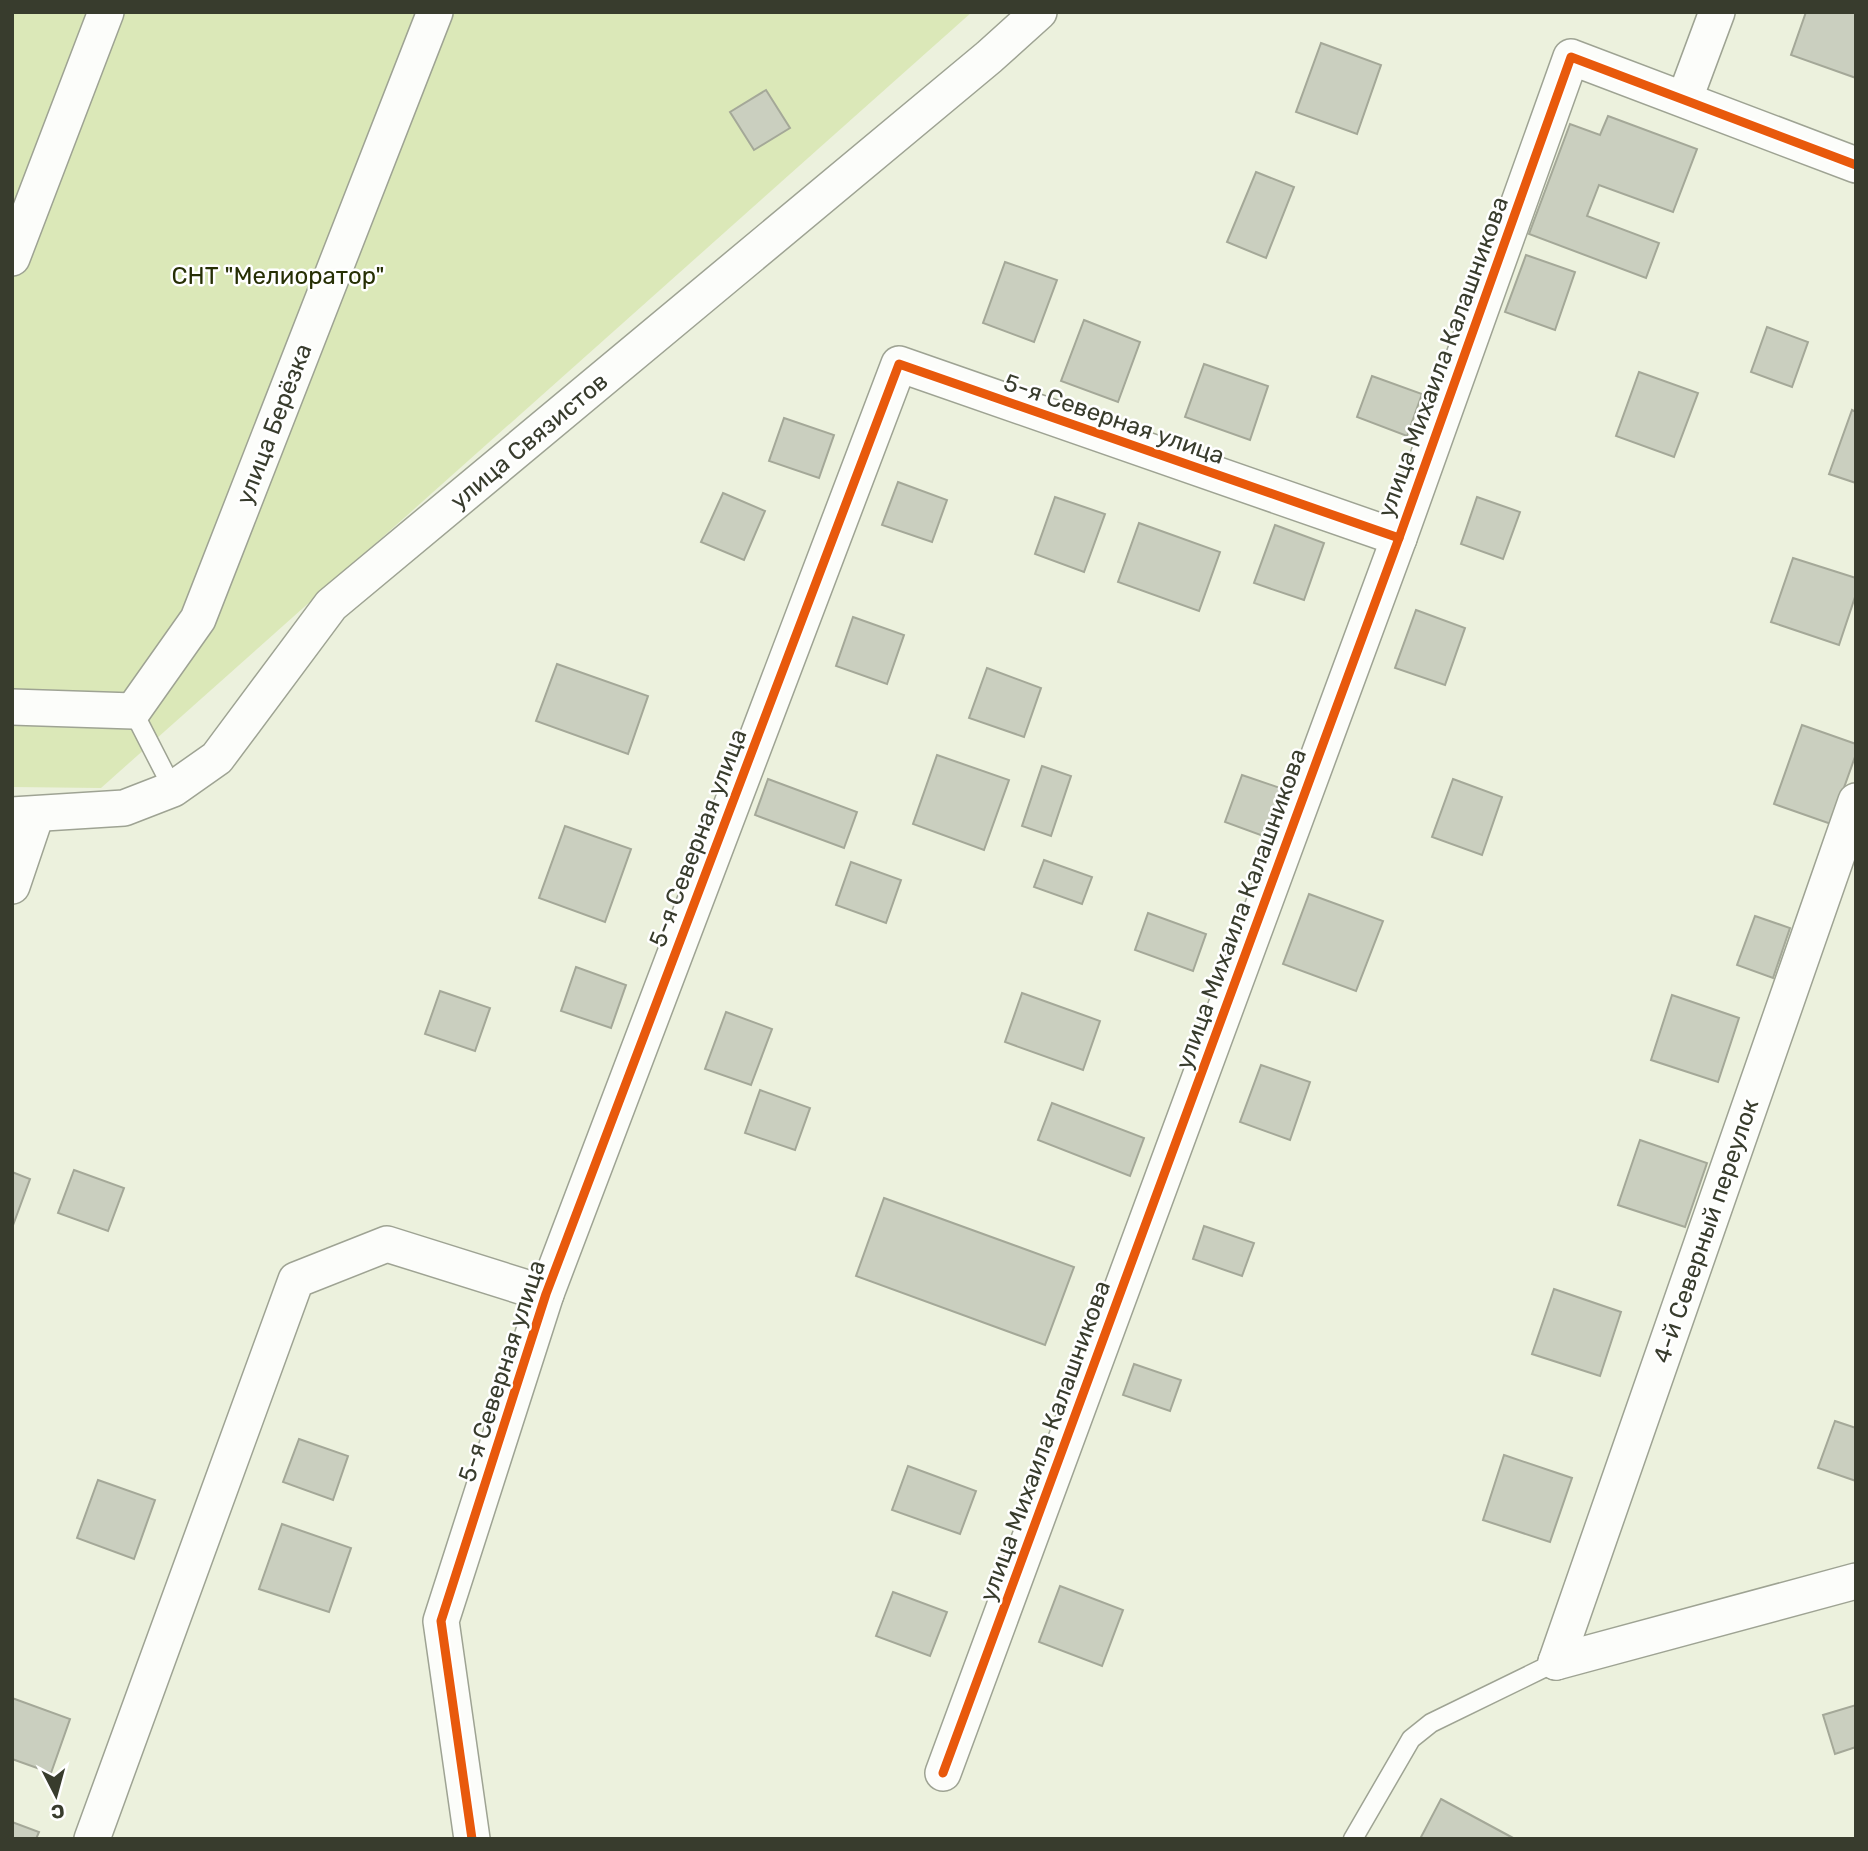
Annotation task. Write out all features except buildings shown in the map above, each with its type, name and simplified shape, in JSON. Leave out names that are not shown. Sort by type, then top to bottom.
[{"type":"street","points":[[12,258],[106,12]]},
{"type":"street","name":"улица Берёзка","points":[[133,711],[198,620],[435,12]]},
{"type":"street","name":"улица Связистов","points":[[24,815],[124,808],[173,789],[217,758],[331,606],[989,57],[1039,12]]},
{"type":"street","points":[[1717,12],[1685,99],[1856,165]]},
{"type":"street","name":"улица Михаила Калашникова","points":[[943,1773],[1399,538],[1571,57],[1685,99]]},
{"type":"street","name":"5-я Северная улица","points":[[472,1839],[441,1621],[546,1294],[899,364],[1399,538]]},
{"type":"street","points":[[12,707],[133,711]]},
{"type":"street","name":"4-й Северный переулок","points":[[1556,1662],[1856,801]]},
{"type":"street","points":[[12,886],[24,815]]},
{"type":"street","points":[[92,1839],[296,1280],[387,1244],[546,1294]]},
{"type":"street","points":[[1556,1662],[1856,1581]]},
{"type":"lane","points":[[133,711],[173,789]]},
{"type":"lane","points":[[1353,1839],[1411,1738],[1431,1723],[1556,1662]]},
{"type":"green space","name":"СНТ \"Мелиоратор\"","points":[[12,12],[972,12],[101,788],[12,787]]},
{"type":"cycle path","points":[[943,1773],[1399,538],[1571,57],[1856,165]]},
{"type":"cycle path","points":[[472,1839],[441,1621],[546,1294],[899,364],[1399,538]]}]
